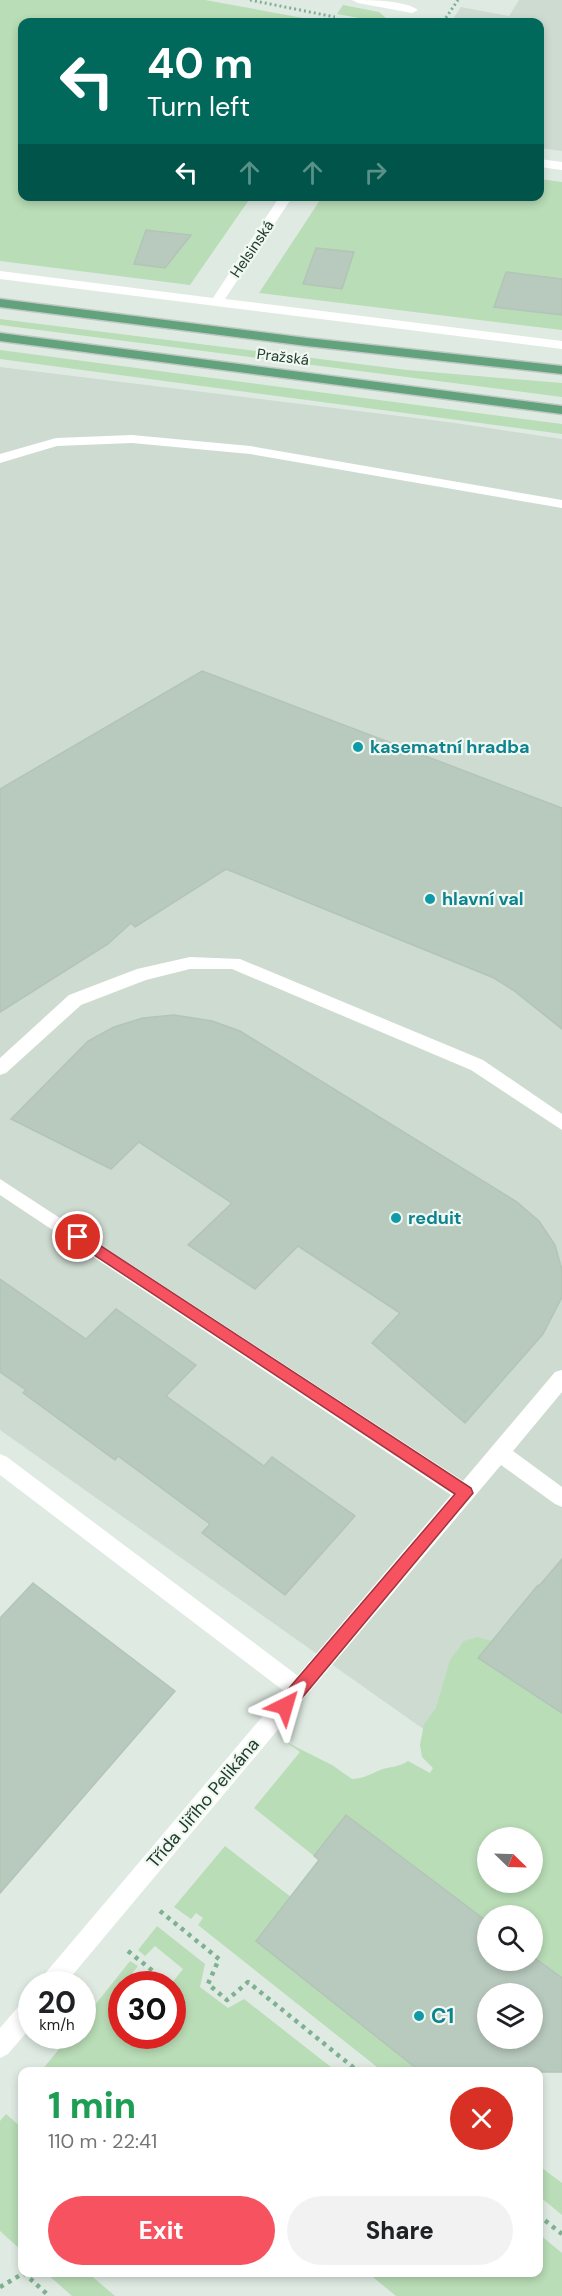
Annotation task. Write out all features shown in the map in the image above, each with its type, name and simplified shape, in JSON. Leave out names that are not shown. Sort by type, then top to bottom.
[{"type":"main road","name":"Pražská","points":[[0,303],[307,342],[562,370]]},
{"type":"main road","name":"Pražská","points":[[0,337],[562,410]]},
{"type":"street","points":[[358,0],[415,5]]},
{"type":"street","points":[[406,18],[415,5]]},
{"type":"street","points":[[544,164],[562,166]]},
{"type":"street","name":"Helsinská","points":[[217,302],[284,201]]},
{"type":"street","points":[[0,275],[562,345]]},
{"type":"street","points":[[0,459],[56,442],[132,439],[250,450],[562,504]]},
{"type":"street","points":[[0,1068],[75,1000],[143,974],[190,963],[234,963],[477,1065],[562,1123]]},
{"type":"street","points":[[0,1186],[465,1493]]},
{"type":"street","name":"Třída Jiřího Pelikána","points":[[62,1971],[562,1377]]},
{"type":"street","points":[[500,1453],[562,1498]]},
{"type":"street","points":[[0,1463],[299,1689]]},
{"type":"street","points":[[0,2046],[18,2025]]},
{"type":"path","points":[[250,0],[342,18]]},
{"type":"path","points":[[446,18],[458,0]]},
{"type":"path","points":[[160,1911],[219,1959],[208,1984],[227,2000],[248,1982],[353,2067]]},
{"type":"path","points":[[128,1951],[153,1971]]},
{"type":"path","points":[[543,2219],[562,2234]]},
{"type":"path","points":[[0,2287],[18,2276]]},
{"type":"path","points":[[28,2277],[49,2296]]},
{"type":"shaded area","points":[[519,0],[562,0],[562,151],[544,149],[544,18],[454,18],[461,7],[509,16]]},
{"type":"shaded area","points":[[0,367],[448,422],[562,439],[562,1827],[0,1430]]},
{"type":"green space","points":[[0,0],[205,0],[303,18],[18,18],[18,201],[248,201],[190,285],[0,261]]},
{"type":"green space","points":[[343,5],[379,12],[386,18],[359,18],[337,14]]},
{"type":"green space","points":[[544,180],[562,182],[562,330],[259,293],[319,201],[544,201]]},
{"type":"green space","points":[[0,319],[407,370],[562,383],[562,397],[0,325]]},
{"type":"green space","points":[[0,350],[562,424],[562,434],[0,359]]},
{"type":"green space","points":[[477,1637],[492,1641],[479,1659],[562,1713],[562,1978],[543,1964],[543,1905],[477,1905],[477,1918],[314,1856],[254,1808],[300,1752],[286,1742],[332,1765],[352,1779],[408,1761],[430,1773],[433,1768],[422,1757],[420,1745],[424,1724],[436,1708],[450,1660],[464,1641]]},
{"type":"green space","points":[[225,1846],[291,1897],[414,2066],[377,2067],[198,1925],[203,1918],[196,1913],[191,1919],[174,1907]]},
{"type":"green space","points":[[157,1926],[205,1964],[200,1987],[228,2008],[244,1999],[331,2067],[44,2067],[59,2049],[96,2049],[96,2004],[108,1989],[108,2049],[186,2049],[186,1971],[181,1971],[183,1969],[155,1946],[145,1956],[138,1950]]},
{"type":"green space","points":[[130,1961],[138,1966],[134,1971],[122,1971]]},
{"type":"green space","points":[[6,2114],[18,2124],[18,2247],[0,2231],[0,2121]]},
{"type":"green space","points":[[543,2169],[562,2183],[562,2215],[543,2199]]},
{"type":"green space","points":[[543,2237],[562,2253],[562,2296],[396,2296],[373,2277],[543,2277]]},
{"type":"green space","points":[[51,2277],[93,2277],[115,2296],[72,2296]]},
{"type":"building","points":[[146,230],[191,235],[165,268],[134,264]]},
{"type":"building","points":[[316,248],[354,252],[342,289],[303,284]]},
{"type":"building","points":[[506,272],[562,279],[562,315],[494,307]]},
{"type":"building","name":"hlavní val","points":[[202,671],[562,808],[562,1029],[494,978],[226,869],[135,927],[131,923],[108,944],[0,1012],[0,789]]},
{"type":"building","name":"reduit","points":[[174,1015],[212,1021],[240,1031],[517,1202],[539,1221],[555,1245],[562,1270],[562,1297],[543,1334],[465,1423],[372,1343],[400,1313],[298,1246],[255,1289],[188,1245],[232,1203],[139,1142],[111,1169],[11,1119],[88,1041],[114,1027],[143,1018]]},
{"type":"building","points":[[0,1279],[86,1339],[116,1309],[196,1365],[166,1396],[264,1466],[272,1457],[355,1516],[285,1595],[202,1533],[210,1524],[118,1456],[115,1460],[23,1393],[26,1390],[0,1372]]},
{"type":"building","points":[[562,1559],[562,1713],[478,1658]]},
{"type":"building","points":[[33,1583],[175,1691],[0,1893],[0,1618]]},
{"type":"building","name":"C1","points":[[346,1815],[477,1914],[477,1971],[543,1971],[543,1964],[562,1978],[562,2072],[543,2072],[543,2067],[415,2067],[256,1941],[319,1860],[314,1856]]},
{"type":"place","name":"kasematní hradba","points":[[358,747]]},
{"type":"place","name":"hlavní val","points":[[430,899]]},
{"type":"place","name":"reduit","points":[[396,1218]]},
{"type":"place","name":"C1","points":[[419,2016]]},
{"type":"route","points":[[78,1237],[465,1493],[285,1706]]}]
